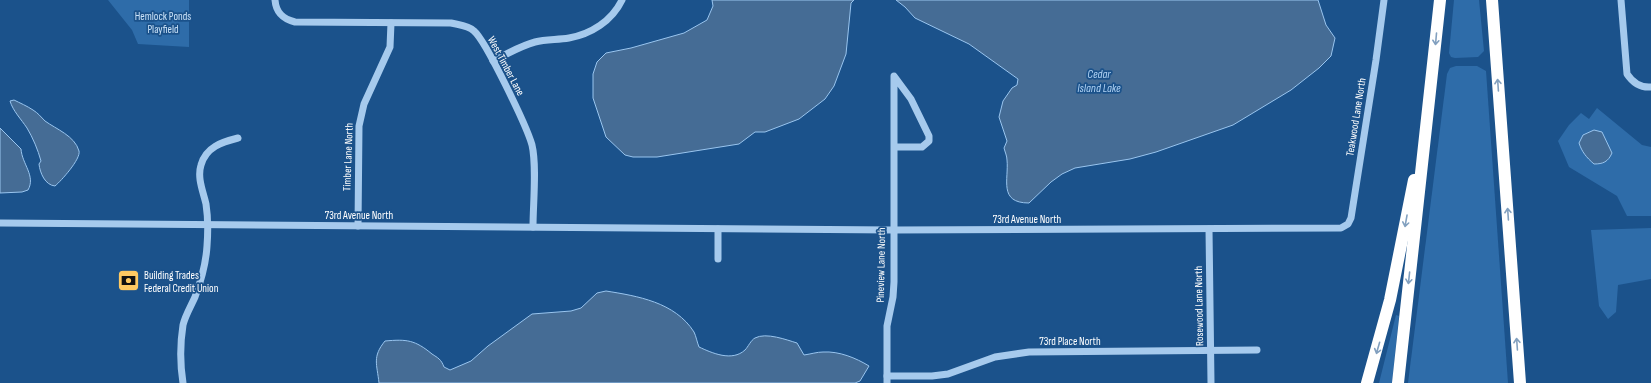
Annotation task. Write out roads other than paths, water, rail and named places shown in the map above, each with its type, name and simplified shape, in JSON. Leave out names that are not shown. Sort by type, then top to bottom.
[{"type":"highway","points":[[1398,383],[1440,0]]},
{"type":"highway","points":[[1492,0],[1520,383]]},
{"type":"highway","points":[[1368,383],[1379,345],[1397,269],[1428,114]]},
{"type":"street","name":"West Timber Lane","points":[[275,0],[276,7],[280,15],[285,19],[295,22],[451,23],[466,26],[477,34],[493,61],[532,145],[534,159],[533,227]]},
{"type":"street","points":[[493,61],[517,48],[528,44],[545,40],[581,36],[602,24],[612,15],[622,0]]},
{"type":"street","name":"Teakwood Lane North","points":[[1336,228],[1345,227],[1351,218],[1384,0]]},
{"type":"street","points":[[1621,0],[1627,74],[1632,81],[1639,86],[1651,88]]},
{"type":"street","name":"Timber Lane North","points":[[358,226],[359,126],[364,104],[390,47],[391,23]]},
{"type":"street","name":"Pineview Lane North","points":[[887,379],[887,326],[893,297],[894,282],[893,230],[894,76],[911,99],[930,136],[929,141],[922,147],[894,147]]},
{"type":"street","points":[[183,383],[180,354],[184,324],[195,296],[203,269],[207,247],[205,202],[199,174],[201,164],[207,154],[221,142],[238,138]]},
{"type":"street","name":"73rd Avenue North","points":[[0,223],[893,230],[1336,228]]},
{"type":"street","points":[[718,228],[718,259]]},
{"type":"street","name":"Rosewood Lane North","points":[[1209,229],[1211,383]]},
{"type":"street","name":"73rd Place North","points":[[887,379],[948,374],[995,357],[1029,352],[1257,350]]},
{"type":"water","points":[[712,0],[854,0],[851,3],[846,54],[834,86],[825,99],[799,119],[765,132],[755,132],[739,144],[657,157],[633,157],[625,155],[606,137],[593,98],[593,74],[597,62],[606,53],[631,48],[684,33],[707,20],[713,6]]},
{"type":"water","name":"Cedar Island Lake","points":[[896,0],[1318,0],[1326,25],[1335,38],[1331,56],[1319,68],[1291,90],[1233,125],[1156,152],[1130,159],[1075,168],[1062,174],[1051,182],[1029,203],[1019,202],[1013,199],[1007,189],[1007,158],[1004,148],[1007,141],[999,117],[1003,101],[1012,88],[1017,85],[1018,79],[969,44],[915,18]]},
{"type":"water","points":[[14,100],[35,111],[45,121],[65,133],[77,146],[79,155],[77,159],[66,175],[55,186],[48,183],[42,175],[39,164],[41,161],[37,148],[27,128],[11,105],[10,101]]},
{"type":"water","points":[[0,128],[21,149],[30,175],[30,185],[28,190],[22,192],[0,193]]},
{"type":"water","points":[[1594,130],[1602,132],[1612,153],[1605,162],[1600,164],[1594,164],[1587,157],[1579,143],[1583,135]]},
{"type":"water","points":[[606,291],[642,298],[666,307],[686,322],[694,332],[699,347],[716,354],[728,356],[740,354],[755,338],[760,336],[770,336],[797,343],[804,355],[821,352],[841,354],[859,360],[869,366],[860,381],[855,383],[379,383],[376,361],[378,352],[385,341],[399,340],[415,343],[438,358],[444,367],[450,370],[471,361],[488,346],[532,314],[571,311],[581,308],[597,293]]},
{"type":"place","name":"Building Trades Federal Credit Union","points":[[129,281]]},
{"type":"park label","name":"Hemlock Ponds Playfield","points":[[163,22]]}]
